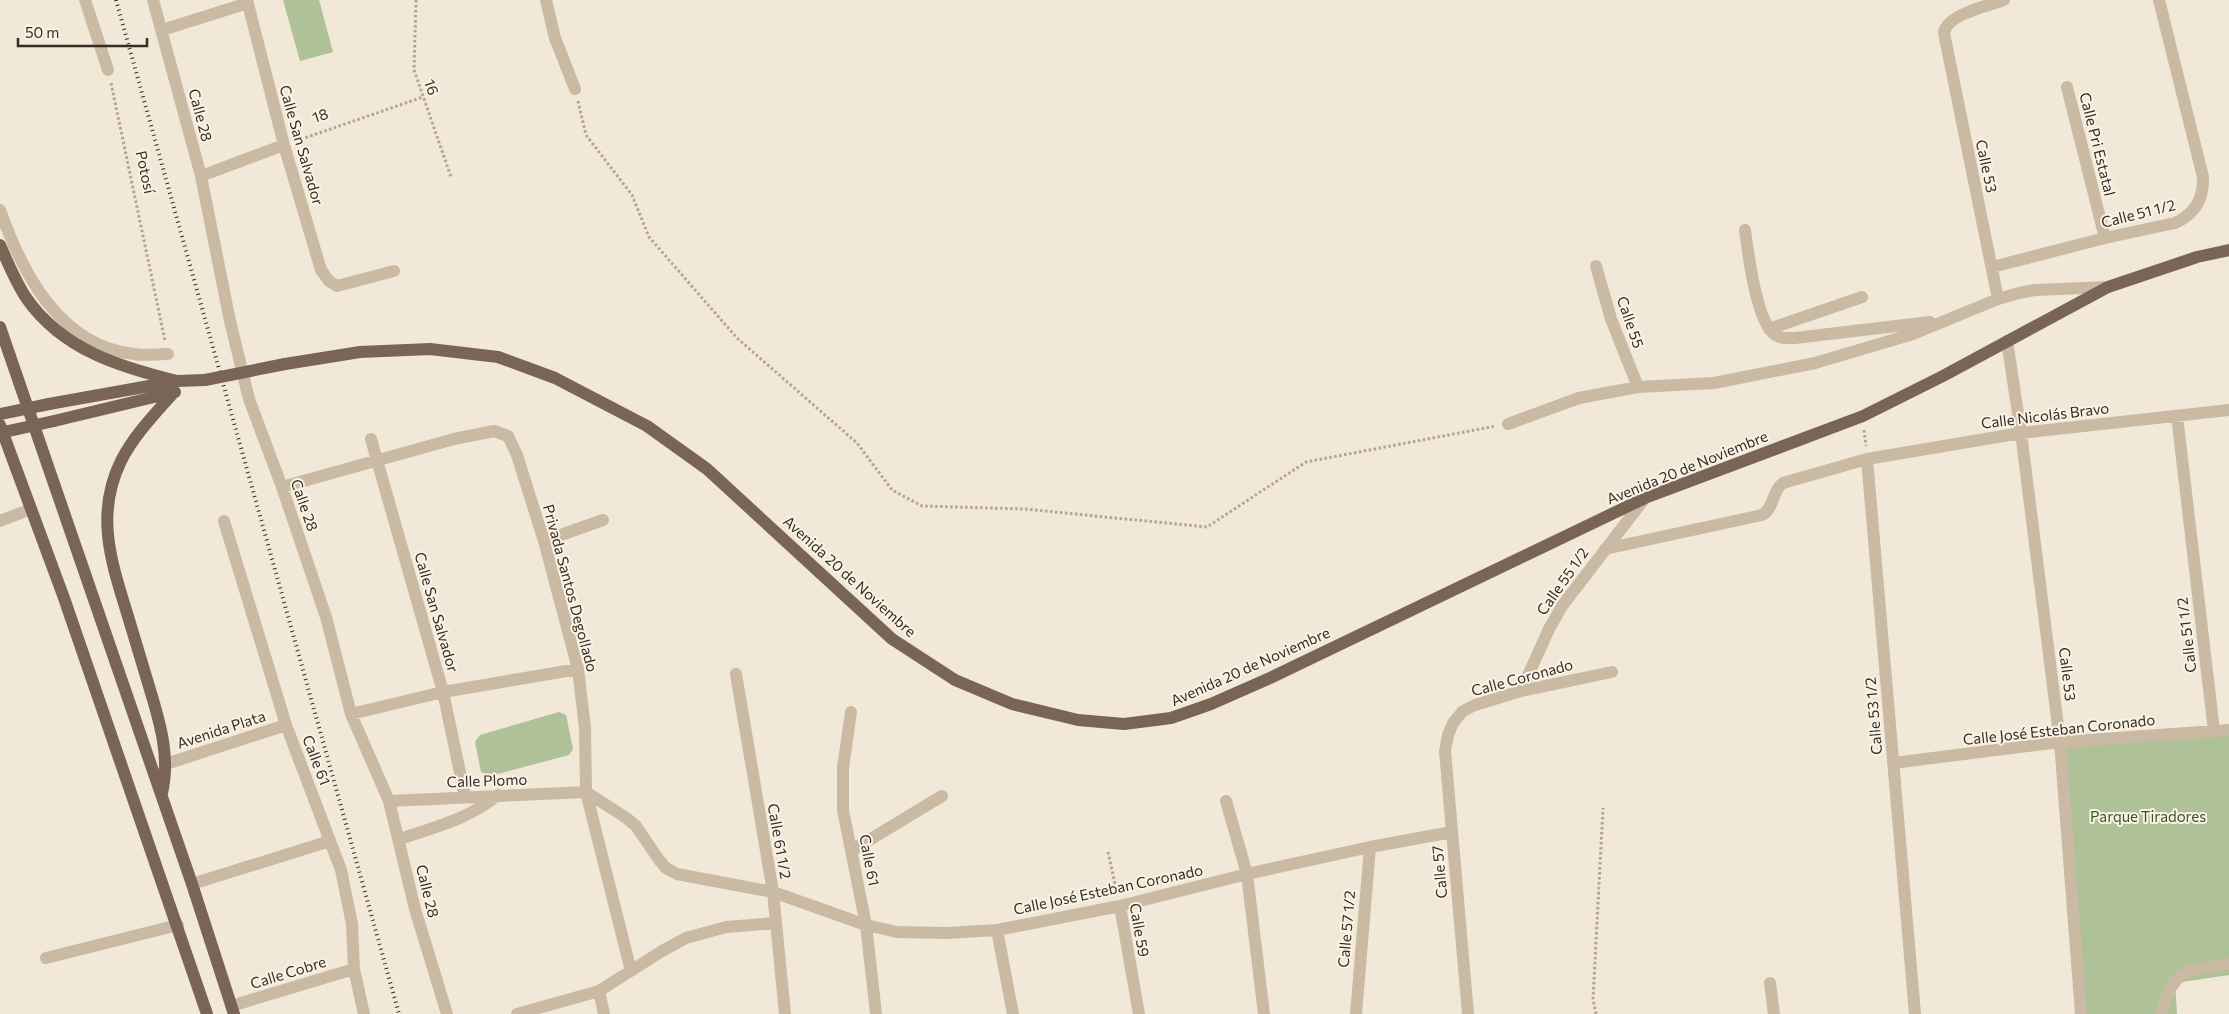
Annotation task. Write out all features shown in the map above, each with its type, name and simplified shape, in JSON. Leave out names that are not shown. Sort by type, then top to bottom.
[{"type":"main road","points":[[0,245],[10,268],[28,300],[61,334],[77,346],[103,359],[176,387]]},
{"type":"main road","name":"Avenida 20 de Noviembre","points":[[176,387],[285,364],[360,352],[430,349],[498,357],[555,378],[647,426],[707,468],[900,644],[955,680],[1012,704],[1078,720],[1124,724],[1171,718],[1211,704],[1645,498],[1863,416],[2108,287],[2197,257],[2229,250]]},
{"type":"main road","points":[[0,327],[192,884],[233,1010]]},
{"type":"main road","points":[[0,414],[49,404],[176,387]]},
{"type":"main road","points":[[0,433],[54,421],[176,387]]},
{"type":"main road","points":[[161,795],[166,764],[157,712],[110,557],[107,524],[110,496],[121,462],[133,442],[176,387]]},
{"type":"main road","points":[[0,425],[64,598],[178,925],[207,1014]]},
{"type":"street","points":[[85,0],[108,70]]},
{"type":"street","name":"Calle 28","points":[[153,0],[200,176],[230,321],[249,399],[282,487],[326,617],[352,714],[390,801],[415,909],[447,1014]]},
{"type":"street","points":[[546,0],[555,38],[575,89]]},
{"type":"street","name":"Calle 53","points":[[1998,298],[1944,41],[1944,29],[1954,18],[2004,0]]},
{"type":"street","name":"Calle 51 1/2","points":[[1992,267],[2105,238],[2175,223],[2186,218],[2201,200],[2204,190],[2203,177],[2159,0]]},
{"type":"street","points":[[162,30],[247,2]]},
{"type":"street","name":"Calle San Salvador","points":[[247,2],[284,145],[322,270],[333,284],[343,286],[394,271]]},
{"type":"street","name":"Calle Pri Estatal","points":[[2067,87],[2105,238]]},
{"type":"street","points":[[200,176],[284,145]]},
{"type":"street","points":[[0,210],[22,266],[37,291],[72,328],[94,341],[123,353],[135,355],[168,354]]},
{"type":"street","points":[[1745,230],[1756,292],[1769,329],[1780,337],[1795,338],[1946,321]]},
{"type":"street","name":"Calle 55","points":[[1596,266],[1611,319],[1638,387]]},
{"type":"street","points":[[1508,424],[1579,398],[1638,387],[1714,383],[1815,363],[1888,343],[1946,321],[1998,298],[2035,290],[2108,287]]},
{"type":"street","points":[[1769,329],[1862,297]]},
{"type":"street","name":"Calle 53","points":[[2007,341],[2021,433],[2060,742],[2081,1014]]},
{"type":"street","name":"Calle Nicolás Bravo","points":[[1605,549],[1765,514],[1778,487],[1783,483],[1867,459],[2021,433],[2229,410]]},
{"type":"street","name":"Calle 51 1/2","points":[[2177,416],[2214,732]]},
{"type":"street","name":"Privada Santos Degollado","points":[[378,460],[494,430],[506,434],[512,442],[544,541],[578,669],[586,737],[586,792],[631,971]]},
{"type":"street","name":"Calle San Salvador","points":[[371,439],[443,692],[465,796]]},
{"type":"street","name":"Calle 53 1/2","points":[[1867,459],[1915,1014]]},
{"type":"street","points":[[282,487],[378,460]]},
{"type":"street","name":"Calle 55 1/2","points":[[1521,692],[1549,629],[1562,606],[1645,498]]},
{"type":"street","points":[[0,521],[31,509]]},
{"type":"street","points":[[544,541],[603,520]]},
{"type":"street","name":"Calle 61","points":[[224,521],[286,725],[341,870],[353,938],[354,969],[364,1014]]},
{"type":"street","points":[[352,714],[443,692],[578,669]]},
{"type":"street","name":"Calle Coronado","points":[[1450,728],[1463,711],[1475,705],[1521,692],[1612,672]]},
{"type":"street","name":"Calle 61 1/2","points":[[736,674],[773,892],[784,1014]]},
{"type":"street","name":"Calle 61","points":[[851,712],[846,743],[843,810],[866,926],[876,1014]]},
{"type":"street","name":"Avenida Plata","points":[[166,764],[286,725]]},
{"type":"street","name":"Calle 57","points":[[1450,728],[1445,751],[1468,1014]]},
{"type":"street","name":"Calle José Esteban Coronado","points":[[1893,763],[2060,742],[2229,730]]},
{"type":"street","name":"Calle José Esteban Coronado","points":[[586,792],[636,826],[659,860],[666,868],[677,874],[773,892],[866,926],[922,934],[997,930],[1120,906],[1247,874],[1370,847],[1452,832]]},
{"type":"street","name":"Calle Plomo","points":[[390,801],[465,796],[586,792]]},
{"type":"street","points":[[400,839],[456,821],[482,808],[498,795]]},
{"type":"street","points":[[851,851],[942,796]]},
{"type":"street","points":[[1226,800],[1247,874],[1264,1014]]},
{"type":"street","points":[[192,884],[330,841]]},
{"type":"street","name":"Calle 57 1/2","points":[[1356,1014],[1370,847]]},
{"type":"street","name":"Calle 59","points":[[1120,906],[1139,1014]]},
{"type":"street","points":[[517,1014],[599,991],[686,938],[726,927],[776,923]]},
{"type":"street","points":[[46,958],[178,925]]},
{"type":"street","points":[[997,930],[1012,1014]]},
{"type":"street","points":[[2161,1014],[2171,984],[2179,976],[2201,968],[2229,964]]},
{"type":"street","name":"Calle Cobre","points":[[233,1010],[354,969]]},
{"type":"street","points":[[1770,983],[1774,1014]]},
{"type":"street","points":[[599,991],[604,1014]]},
{"type":"path","name":"16","points":[[416,0],[414,70],[452,177]]},
{"type":"path","name":"Potosí","points":[[108,70],[168,354]]},
{"type":"path","points":[[575,89],[586,135],[632,195],[649,236],[736,338],[857,443],[892,490],[922,506],[1024,509],[1207,527],[1306,462],[1382,446],[1508,424]]},
{"type":"path","name":"18","points":[[284,145],[423,97]]},
{"type":"path","points":[[1863,416],[1867,459]]},
{"type":"path","points":[[1596,1014],[1593,999],[1603,808]]},
{"type":"path","name":"Calle 59","points":[[1108,852],[1120,906]]},
{"type":"green space","points":[[283,0],[319,0],[333,52],[300,61]]},
{"type":"green space","points":[[559,712],[566,715],[573,749],[569,755],[490,776],[481,772],[475,742],[480,735]]},
{"type":"green space","name":"Parque Tiradores","points":[[2229,727],[2229,975],[2175,983],[2177,1014],[2083,1014],[2060,740]]},
{"type":"railway","points":[[116,0],[399,1014]]}]
